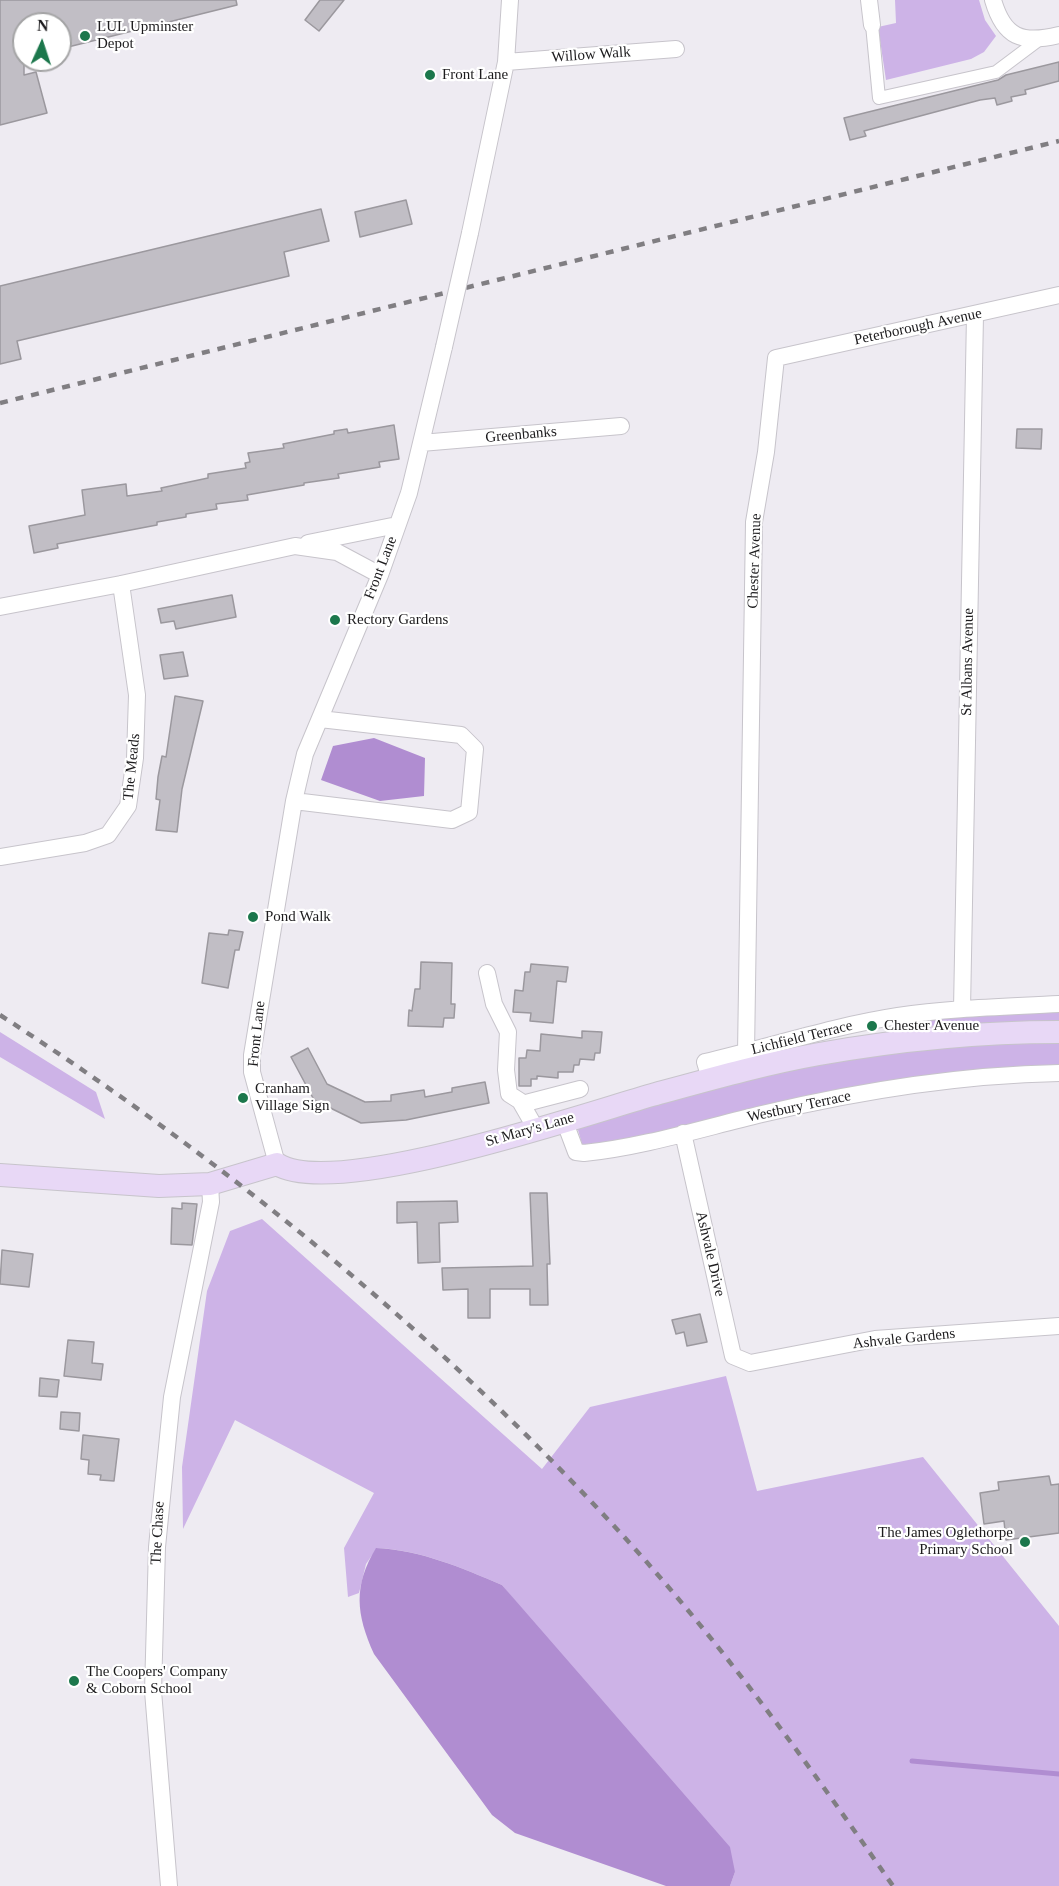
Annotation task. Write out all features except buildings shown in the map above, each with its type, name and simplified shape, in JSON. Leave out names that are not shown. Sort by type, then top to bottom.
[{"type":"main road","name":"St Mary's Lane","points":[[277,1164],[287,1170],[305,1172],[383,1167],[436,1156],[710,1079],[818,1054],[909,1040],[1059,1032]]},
{"type":"main road","points":[[0,1175],[159,1186],[210,1184],[277,1164]]},
{"type":"street","name":"Front Lane","points":[[277,1164],[252,1072],[252,1055],[294,801],[305,754],[380,575],[421,443],[470,233],[506,62],[510,0]]},
{"type":"street","points":[[869,0],[879,98],[996,72],[1040,39]]},
{"type":"street","points":[[993,0],[1003,26],[1019,37],[1040,39],[1059,34]]},
{"type":"street","name":"Willow Walk","points":[[506,62],[676,49]]},
{"type":"street","name":"Peterborough Avenue","points":[[776,358],[1059,295]]},
{"type":"street","name":"St Albans Avenue","points":[[962,1009],[975,315]]},
{"type":"street","name":"Chester Avenue","points":[[746,1053],[754,522],[766,453],[776,358]]},
{"type":"street","name":"Greenbanks","points":[[421,443],[621,426]]},
{"type":"street","points":[[0,607],[121,584],[397,525]]},
{"type":"street","points":[[295,546],[338,552],[380,575]]},
{"type":"street","name":"The Meads","points":[[0,857],[85,843],[108,835],[128,806],[135,758],[137,695],[121,584]]},
{"type":"street","points":[[294,801],[452,820],[469,812],[475,749],[461,735],[320,719]]},
{"type":"street","points":[[487,973],[494,1004],[508,1032],[506,1070],[509,1094],[522,1104],[536,1129]]},
{"type":"street","name":"Lichfield Terrace","points":[[710,1079],[705,1062],[853,1025],[899,1016],[962,1009],[1059,1004]]},
{"type":"street","name":"Westbury Terrace","points":[[564,1120],[576,1152],[584,1154],[831,1098],[888,1088],[1023,1074],[1059,1073]]},
{"type":"street","points":[[522,1104],[580,1089]]},
{"type":"street","name":"Ashvale Drive","points":[[683,1133],[733,1356],[750,1363]]},
{"type":"street","name":"The Chase","points":[[169,1886],[153,1691],[157,1546],[172,1397],[211,1202],[210,1184]]},
{"type":"street","name":"Ashvale Gardens","points":[[750,1363],[875,1339],[1059,1326]]},
{"type":"shaded area","points":[[895,0],[979,0],[985,20],[996,36],[984,52],[971,59],[886,80],[878,27],[896,23]]},
{"type":"shaded area","points":[[374,738],[425,758],[424,796],[380,801],[321,780],[333,746]]},
{"type":"shaded area","points":[[1059,1012],[1059,1023],[961,1024],[900,1028],[900,1024],[930,1019]]},
{"type":"shaded area","points":[[0,1032],[96,1092],[105,1119],[0,1057]]},
{"type":"shaded area","points":[[1059,1040],[1059,1067],[595,1148],[582,1144],[578,1130],[584,1119],[726,1082],[924,1046]]},
{"type":"shaded area","points":[[262,1219],[542,1469],[590,1407],[726,1376],[757,1491],[923,1457],[1059,1626],[1059,1886],[730,1886],[735,1872],[502,1585],[425,1556],[377,1548],[366,1564],[359,1593],[348,1597],[344,1548],[374,1493],[235,1420],[183,1529],[182,1467],[207,1291],[230,1231]]},
{"type":"shaded area","points":[[376,1548],[425,1556],[502,1585],[730,1847],[735,1872],[730,1886],[666,1886],[515,1833],[492,1815],[374,1654],[363,1626],[360,1600],[363,1575]]},
{"type":"waterway","points":[[912,1761],[1059,1774]]},
{"type":"railway","points":[[0,403],[1059,141]]},
{"type":"railway","points":[[0,1015],[165,1128],[245,1189],[399,1317],[474,1384],[546,1454],[615,1527],[690,1612],[794,1747],[893,1886]]},
{"type":"place","name":"LUL Upminster Depot","points":[[85,36]]},
{"type":"place","name":"Front Lane","points":[[430,75]]},
{"type":"place","name":"Rectory Gardens","points":[[335,620]]},
{"type":"place","name":"Pond Walk","points":[[253,917]]},
{"type":"place","name":"Chester Avenue","points":[[872,1026]]},
{"type":"place","name":"Cranham Village Sign","points":[[243,1098]]},
{"type":"place","name":"The James Oglethorpe Primary School","points":[[1025,1542]]},
{"type":"place","name":"The Coopers' Company & Coborn School","points":[[74,1681]]}]
